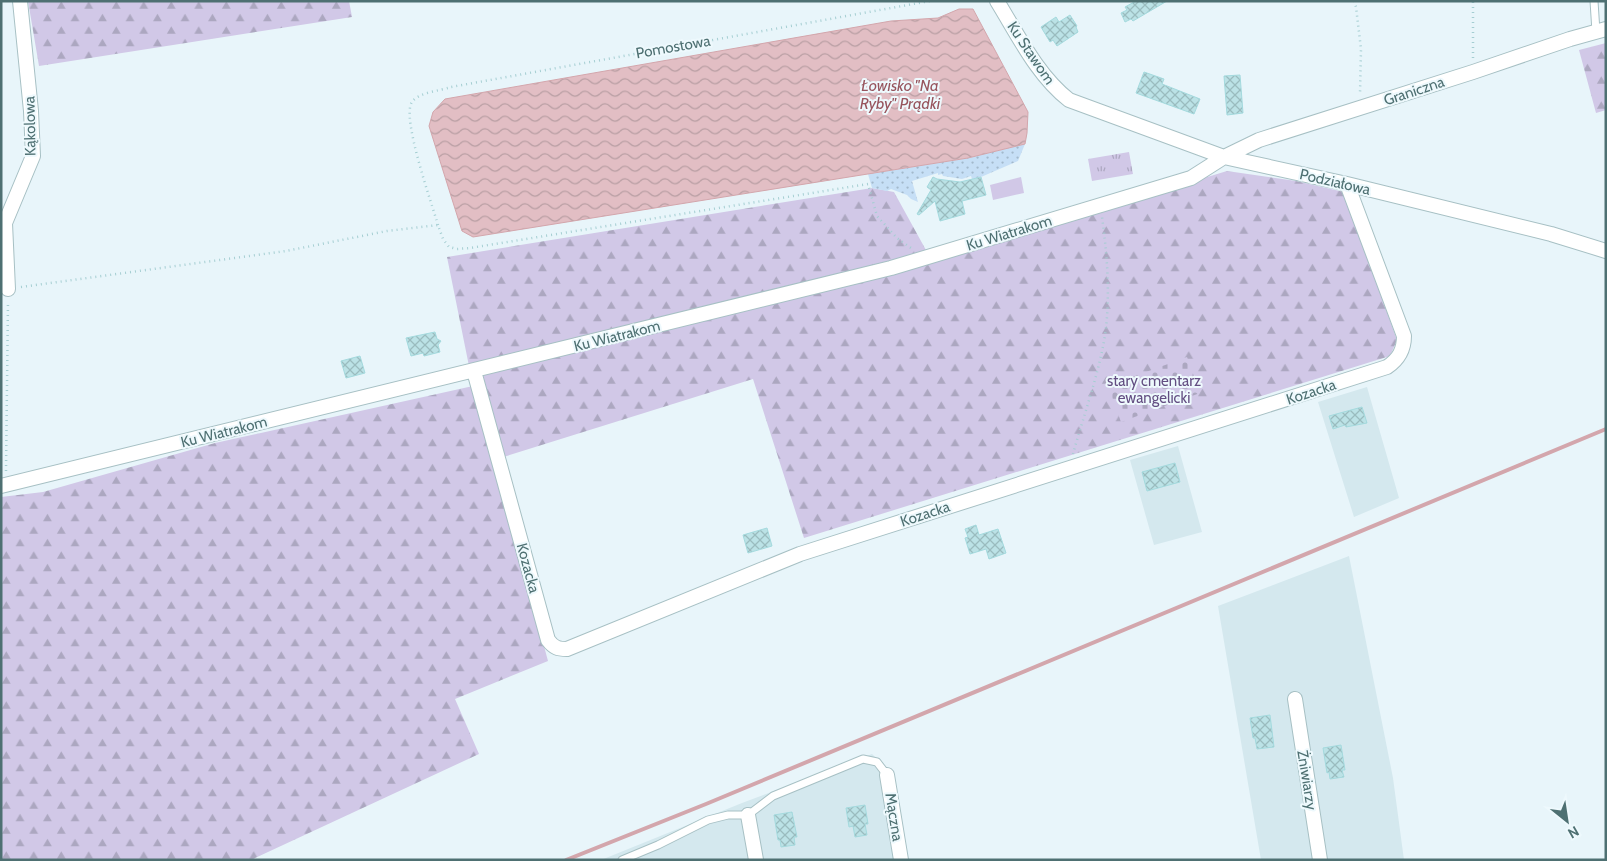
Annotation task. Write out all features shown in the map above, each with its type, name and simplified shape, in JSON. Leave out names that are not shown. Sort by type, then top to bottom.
[{"type":"street","name":"Kąkolowa","points":[[8,290],[5,223],[33,156],[31,111],[20,1]]},
{"type":"street","name":"Ku Stawom","points":[[997,1],[1045,77],[1055,89],[1069,100]]},
{"type":"street","name":"Graniczna","points":[[1224,157],[1259,140],[1601,31]]},
{"type":"street","name":"Podziałowa","points":[[1069,100],[1224,157],[1347,184],[1551,234],[1606,251]]},
{"type":"street","name":"Ku Wiatrakom","points":[[4,486],[891,268],[1191,178],[1224,157]]},
{"type":"street","name":"Kozacka","points":[[474,371],[548,640],[555,648],[576,647],[800,554],[1381,370],[1395,362],[1402,351],[1404,336],[1347,184]]},
{"type":"street","name":"Żniwiarzy","points":[[1295,699],[1320,860]]},
{"type":"street","name":"Mączna","points":[[887,775],[901,860]]},
{"type":"street","points":[[748,815],[756,860]]},
{"type":"lane","points":[[1594,1],[1601,31]]},
{"type":"lane","points":[[622,860],[708,820],[728,815],[748,815],[773,796],[862,759],[877,762],[887,775]]},
{"type":"path","name":"Pomostowa","points":[[438,225],[411,130],[408,113],[410,104],[416,97],[460,86],[930,1]]},
{"type":"path","points":[[1354,1],[1362,49],[1359,108]]},
{"type":"path","points":[[1473,1],[1473,72]]},
{"type":"path","points":[[4,486],[8,290],[60,281],[126,274],[286,251],[387,230],[438,225],[443,239],[449,247],[457,249],[470,248],[868,184],[877,216],[897,238],[924,258]]},
{"type":"path","points":[[1068,469],[1106,328],[1107,248],[1100,205]]},
{"type":"shaded area","points":[[1367,387],[1399,498],[1354,517],[1318,402]]},
{"type":"shaded area","points":[[1178,446],[1202,532],[1154,545],[1130,460]]},
{"type":"shaded area","points":[[1349,556],[1393,778],[1404,860],[1261,860],[1218,606]]},
{"type":"shaded area","points":[[872,754],[889,770],[905,860],[601,860],[742,803]]},
{"type":"green space","points":[[28,1],[349,1],[352,17],[39,66]]},
{"type":"green space","points":[[1606,43],[1606,110],[1596,113],[1579,50]]},
{"type":"green space","points":[[1129,152],[1133,174],[1092,181],[1088,159]]},
{"type":"green space","points":[[1227,171],[1296,181],[1344,192],[1397,340],[1390,356],[804,538],[753,379],[494,460],[548,661],[455,699],[479,754],[251,860],[1,860],[1,497],[43,492],[215,443],[473,386],[447,257],[872,188],[894,192],[932,261]]},
{"type":"green space","points":[[1021,177],[1024,193],[993,200],[990,185]]},
{"type":"green space","name":"stary cmentarz ewangelicki","points":[[1187,357],[1200,393],[1121,422],[1108,386]]},
{"type":"sand","points":[[1025,144],[1018,161],[981,177],[972,179],[971,176],[962,179],[943,176],[942,174],[938,175],[938,173],[912,181],[918,202],[907,195],[891,189],[887,191],[872,188],[868,174],[968,158]]},
{"type":"water","name":"Łowisko \"Na Ryby\" Prądki","points":[[959,9],[973,9],[1028,112],[1025,144],[968,158],[473,237],[462,231],[429,126],[433,112],[445,99],[891,21],[938,18]]},
{"type":"building","points":[[1136,1],[1167,1],[1133,21],[1131,19],[1125,22],[1121,13],[1127,10],[1125,7]]},
{"type":"building","points":[[1070,15],[1077,26],[1078,32],[1057,46],[1053,40],[1050,42],[1041,27],[1056,17],[1059,22]]},
{"type":"building","points":[[1144,72],[1164,79],[1162,84],[1200,99],[1194,114],[1136,93]]},
{"type":"building","points":[[1240,75],[1243,113],[1227,115],[1224,76]]},
{"type":"building","points":[[933,177],[960,182],[981,177],[986,195],[962,201],[965,214],[940,221],[935,201],[919,215],[917,214],[931,190],[927,187]]},
{"type":"building","points":[[435,332],[437,339],[441,341],[438,345],[440,352],[424,356],[423,353],[411,356],[406,338]]},
{"type":"building","points":[[360,356],[365,373],[346,378],[341,361]]},
{"type":"building","points":[[1362,407],[1367,423],[1346,427],[1345,425],[1333,429],[1329,416]]},
{"type":"building","points":[[1175,463],[1180,482],[1147,491],[1142,472]]},
{"type":"building","points":[[976,525],[979,535],[998,529],[1006,553],[989,559],[986,549],[970,554],[965,538],[968,537],[965,529]]},
{"type":"building","points":[[767,528],[772,546],[748,553],[743,535]]},
{"type":"building","points":[[1270,715],[1274,747],[1257,749],[1250,718]]},
{"type":"building","points":[[1341,745],[1345,770],[1342,770],[1344,777],[1330,779],[1329,772],[1327,773],[1323,748]]},
{"type":"building","points":[[865,805],[868,824],[865,824],[867,835],[855,837],[853,826],[849,827],[846,808]]},
{"type":"building","points":[[792,812],[797,837],[794,837],[795,845],[781,847],[774,815]]},
{"type":"waterway","points":[[566,860],[706,804],[1606,429]]}]
